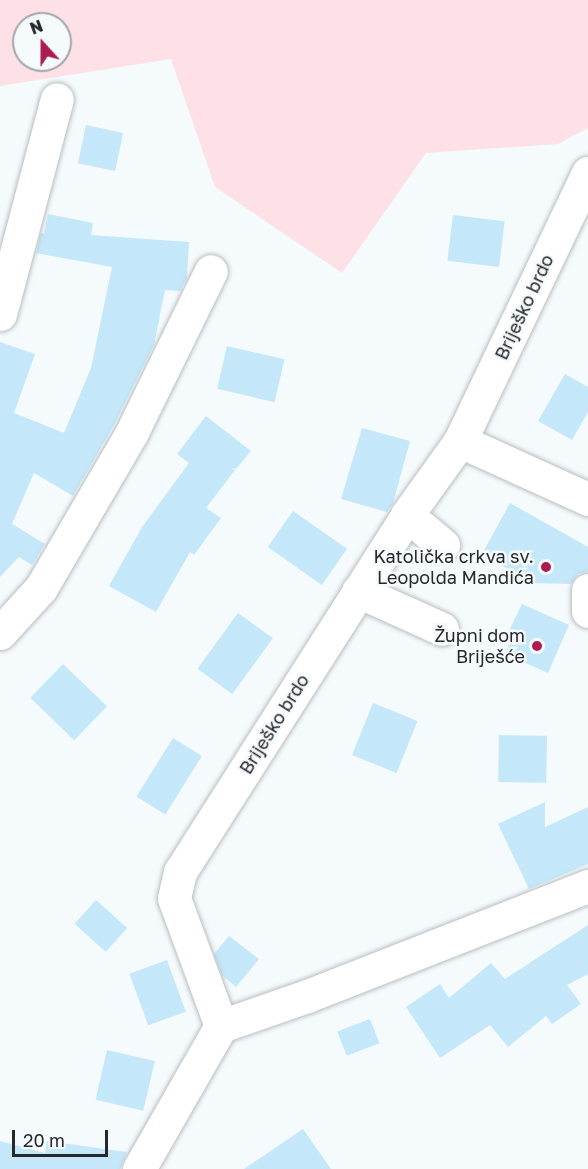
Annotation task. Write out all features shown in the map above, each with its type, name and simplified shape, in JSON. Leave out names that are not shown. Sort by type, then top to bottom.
[{"type":"street","points":[[0,314],[57,99]]},
{"type":"street","name":"Briješko brdo","points":[[221,1026],[174,898],[180,872],[407,515],[460,441],[588,172]]},
{"type":"street","points":[[0,633],[41,588],[132,432],[211,271]]},
{"type":"street","points":[[460,441],[588,499]]},
{"type":"street","points":[[407,515],[443,545]]},
{"type":"street","points":[[588,590],[588,611]]},
{"type":"street","points":[[358,591],[442,629]]},
{"type":"street","points":[[139,1169],[221,1026],[307,996],[588,886]]},
{"type":"shaded area","points":[[0,0],[588,0],[588,128],[558,144],[426,153],[342,273],[215,187],[171,59],[0,86]]},
{"type":"building","points":[[86,125],[123,133],[115,171],[78,163]]},
{"type":"building","points":[[48,214],[93,223],[91,235],[189,242],[187,278],[180,291],[165,290],[154,345],[115,423],[73,496],[34,473],[12,524],[45,544],[32,565],[19,557],[0,577],[0,342],[35,354],[14,413],[64,433],[91,368],[112,267],[36,253],[41,233],[44,234]]},
{"type":"building","points":[[453,215],[505,221],[499,267],[447,261]]},
{"type":"building","points":[[227,346],[284,359],[275,402],[217,389]]},
{"type":"building","points":[[565,374],[588,387],[588,412],[572,440],[538,421]]},
{"type":"building","points":[[206,416],[251,451],[236,469],[231,468],[235,470],[206,508],[221,518],[194,555],[190,552],[156,612],[109,586],[142,527],[189,463],[177,454]]},
{"type":"building","points":[[362,428],[410,441],[393,503],[387,512],[341,499]]},
{"type":"building","name":"Katolička crkva sv. Leopolda Mandića","points":[[510,503],[588,547],[588,571],[578,574],[571,584],[532,583],[482,554]]},
{"type":"building","points":[[293,511],[347,549],[322,585],[268,547]]},
{"type":"building","name":"Župni dom Briješće","points":[[522,604],[569,625],[548,673],[505,654],[512,637],[507,635]]},
{"type":"building","points":[[238,613],[273,638],[232,694],[197,669]]},
{"type":"building","points":[[63,664],[107,706],[74,740],[30,698]]},
{"type":"building","points":[[373,703],[418,721],[397,773],[352,755]]},
{"type":"building","points":[[499,735],[547,736],[546,783],[498,782]]},
{"type":"building","points":[[173,738],[202,756],[165,815],[136,797]]},
{"type":"building","points":[[545,802],[545,827],[588,807],[588,864],[529,889],[498,824]]},
{"type":"building","points":[[96,900],[127,928],[106,952],[75,924]]},
{"type":"building","points":[[588,925],[588,974],[567,985],[581,1004],[552,1024],[546,1016],[508,1047],[490,1025],[440,1058],[406,1007],[440,984],[449,998],[491,963],[505,979]]},
{"type":"building","points":[[229,936],[259,959],[236,987],[222,975],[214,954]]},
{"type":"building","points":[[167,960],[186,1012],[148,1025],[129,974]]},
{"type":"building","points":[[370,1019],[379,1043],[347,1056],[337,1032]]},
{"type":"building","points":[[107,1050],[155,1061],[143,1111],[96,1100]]},
{"type":"building","points":[[303,1129],[331,1169],[244,1169]]},
{"type":"building","points":[[0,1141],[45,1153],[47,1141],[127,1152],[120,1169],[0,1169]]},
{"type":"place","name":"Katolička crkva sv. Leopolda Mandića","points":[[546,567]]},
{"type":"place","name":"Župni dom Briješće","points":[[537,646]]}]
